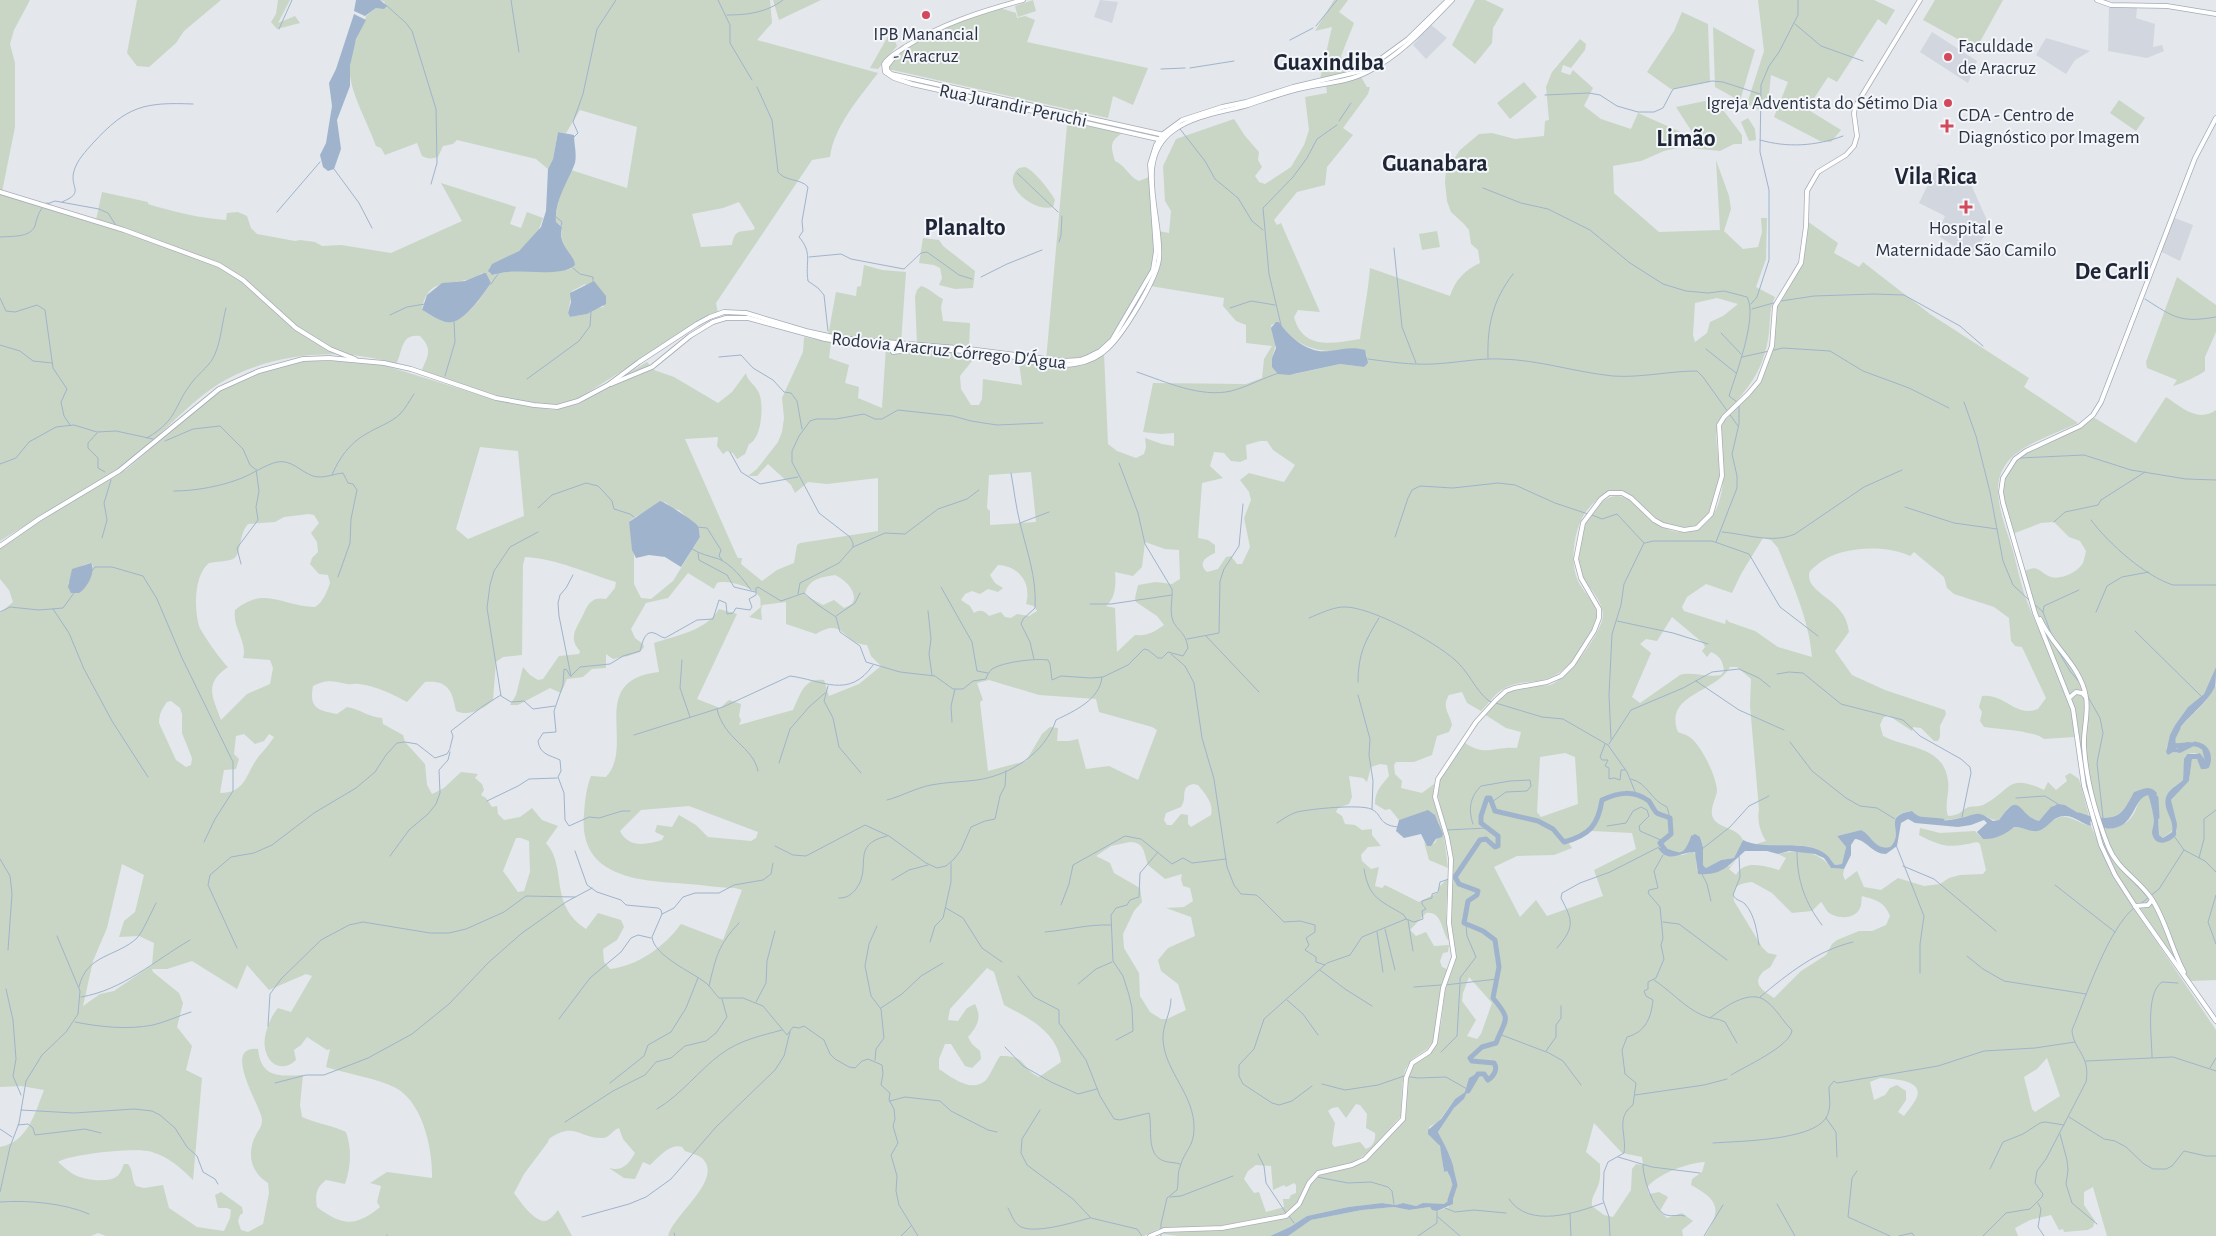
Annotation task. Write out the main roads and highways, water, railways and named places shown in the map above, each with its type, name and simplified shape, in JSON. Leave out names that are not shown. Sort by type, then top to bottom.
[{"type":"main road","points":[[892,56],[942,26],[1023,0]]},
{"type":"main road","points":[[1165,135],[1182,120],[1293,87],[1360,71],[1408,39],[1448,0]]},
{"type":"main road","points":[[1165,135],[1182,125],[1227,109],[1368,72],[1409,44],[1452,0]]},
{"type":"main road","points":[[1150,1236],[1164,1230],[1222,1228],[1286,1216],[1299,1204],[1309,1183],[1318,1173],[1352,1165],[1365,1159],[1403,1119],[1406,1078],[1412,1063],[1429,1052],[1435,1043],[1443,988],[1454,957],[1449,923],[1451,859],[1447,837],[1435,797],[1438,779],[1476,722],[1496,700],[1506,691],[1514,688],[1547,682],[1561,676],[1573,664],[1594,631],[1599,618],[1599,608],[1579,575],[1576,559],[1583,522],[1601,499],[1609,493],[1622,493],[1631,498],[1654,520],[1681,530],[1697,528],[1708,518],[1714,508],[1721,483],[1718,425],[1728,412],[1759,381],[1772,346],[1774,310],[1777,301],[1801,263],[1807,191],[1816,174],[1846,155],[1854,146],[1857,136],[1855,107],[1920,0]]},
{"type":"main road","points":[[2097,0],[2111,5],[2167,6],[2215,12]]},
{"type":"main road","name":"Rua Jurandir Peruchi","points":[[892,56],[887,69],[890,73],[896,75],[1165,135]]},
{"type":"main road","name":"Rua Jurandir Peruchi","points":[[892,56],[884,64],[884,71],[888,76],[900,81],[1161,139]]},
{"type":"main road","points":[[2216,118],[2195,158],[2101,402],[2093,415],[2080,426],[2019,456],[2007,469],[2003,478],[2001,492],[2004,509],[2034,608],[2069,698],[2076,726],[2081,775],[2091,815],[2112,870],[2216,1021]]},
{"type":"main road","name":"Rodovia Aracruz Córrego D'Água","points":[[0,546],[39,519],[119,471],[219,388],[237,379],[303,359],[328,358],[384,363],[410,369],[496,398],[546,407],[568,405],[608,385],[652,367],[680,343],[710,324],[721,319],[737,317],[753,319],[825,339],[990,351],[1063,361],[1080,360],[1100,351],[1115,335],[1153,270],[1156,251],[1149,173],[1152,152],[1165,135]]},
{"type":"main road","name":"Rodovia Aracruz Córrego D'Água","points":[[891,345],[892,351],[895,352],[906,348],[995,354],[1064,365],[1089,360],[1107,349],[1122,332],[1157,270],[1159,252],[1152,172],[1155,155],[1161,139]]},
{"type":"main road","points":[[0,192],[124,230],[219,265],[243,280],[296,328],[330,349],[356,360]]},
{"type":"main road","name":"Rodovia Aracruz Córrego D'Água","points":[[608,385],[706,318],[730,312],[746,313],[831,337],[891,345]]},
{"type":"main road","points":[[328,358],[330,349]]},
{"type":"main road","points":[[654,352],[659,353],[662,359]]},
{"type":"main road","points":[[639,362],[640,367],[644,370]]},
{"type":"main road","points":[[2034,608],[2050,638],[2076,672],[2087,698],[2084,752],[2098,815],[2111,852],[2117,863],[2152,900],[2189,982]]},
{"type":"main road","points":[[2069,698],[2072,694],[2079,692],[2087,698]]},
{"type":"main road","points":[[2135,906],[2145,906],[2152,900]]},
{"type":"water","points":[[356,0],[380,0],[387,6],[384,9],[376,8],[365,16],[354,11]]},
{"type":"water","points":[[354,14],[366,20],[356,39],[350,66],[350,86],[337,120],[341,149],[334,169],[328,171],[323,167],[320,155],[326,143],[332,106],[329,83],[336,69]]},
{"type":"water","points":[[558,132],[574,135],[575,163],[559,199],[556,222],[562,227],[562,239],[575,265],[562,271],[504,272],[492,275],[488,271],[492,264],[519,251],[541,227],[546,211],[548,169],[553,159]]},
{"type":"water","points":[[486,273],[491,283],[463,317],[452,322],[444,322],[422,310],[427,295],[442,283],[465,281]]},
{"type":"water","points":[[594,281],[606,296],[606,304],[587,314],[570,317],[568,313],[571,302],[570,293]]},
{"type":"water","points":[[1276,322],[1279,322],[1294,339],[1314,350],[1329,351],[1351,348],[1365,350],[1368,363],[1364,367],[1340,364],[1289,375],[1278,374],[1272,367],[1272,358],[1276,348],[1271,328]]},
{"type":"water","points":[[660,501],[685,516],[699,528],[700,537],[681,567],[665,557],[649,555],[636,558],[632,550],[629,522]]},
{"type":"water","points":[[91,563],[92,575],[88,584],[79,593],[71,593],[68,587],[72,569]]},
{"type":"water","points":[[2216,667],[2215,687],[2205,701],[2181,726],[2172,741],[2177,749],[2187,742],[2199,743],[2206,752],[2208,759],[2206,769],[2201,769],[2197,759],[2192,759],[2189,781],[2171,800],[2177,824],[2176,835],[2167,842],[2156,841],[2152,833],[2154,819],[2148,795],[2142,798],[2131,816],[2119,827],[2109,829],[2096,827],[2093,817],[2102,818],[2119,814],[2134,792],[2149,788],[2157,793],[2155,807],[2158,816],[2159,835],[2163,838],[2172,832],[2165,803],[2168,793],[2183,780],[2184,759],[2187,754],[2197,754],[2203,763],[2205,761],[2202,749],[2196,745],[2180,753],[2173,752],[2168,755],[2166,752],[2170,735],[2188,707],[2204,694]]},
{"type":"water","points":[[2058,804],[2065,805],[2090,820],[2091,826],[2072,817],[2065,816],[2057,818],[2038,831],[2014,827],[2000,836],[1983,839],[1977,832],[1987,823],[1984,820],[1958,827],[1915,823],[1908,819],[1901,823],[1897,846],[1886,854],[1877,852],[1855,839],[1851,845],[1851,855],[1844,869],[1831,868],[1824,858],[1815,854],[1789,851],[1778,854],[1767,851],[1745,851],[1719,871],[1698,874],[1695,852],[1666,856],[1658,848],[1681,852],[1688,845],[1691,836],[1695,834],[1700,837],[1703,847],[1703,865],[1706,868],[1721,860],[1734,858],[1743,840],[1764,845],[1810,847],[1820,850],[1835,865],[1842,864],[1846,847],[1837,836],[1861,830],[1880,846],[1890,847],[1896,836],[1895,821],[1903,813],[1912,811],[1924,818],[1939,821],[1978,814],[1993,821],[1999,820],[2011,806],[2016,805],[2032,818],[2039,821],[2051,807]]},
{"type":"water","points":[[1428,810],[1435,815],[1443,834],[1431,846],[1427,846],[1421,834],[1404,838],[1396,831],[1399,820]]},
{"type":"water","points":[[1476,1074],[1483,1075],[1473,1079],[1464,1099],[1454,1108],[1438,1132],[1454,1170],[1453,1182],[1447,1171],[1444,1172],[1440,1146],[1428,1134],[1428,1130],[1441,1119],[1455,1099],[1465,1092],[1469,1078]]},
{"type":"water","points":[[1453,1193],[1453,1204],[1437,1211],[1432,1210],[1430,1207],[1409,1210],[1394,1207],[1362,1210],[1311,1220],[1288,1236],[1270,1236],[1290,1227],[1307,1216],[1348,1207],[1382,1203],[1396,1205],[1403,1203],[1416,1206],[1423,1203],[1444,1204],[1448,1201],[1450,1194]]},
{"type":"waterway","points":[[279,29],[292,0]]},
{"type":"waterway","points":[[511,0],[519,52]]},
{"type":"waterway","points":[[573,138],[578,133],[573,122],[583,94],[597,29],[616,0]]},
{"type":"waterway","points":[[718,0],[730,25],[730,43],[752,80]]},
{"type":"waterway","points":[[727,15],[756,12],[770,8],[783,0]]},
{"type":"waterway","points":[[1316,26],[1337,0]]},
{"type":"waterway","points":[[1751,304],[1757,297],[1769,260],[1769,190],[1760,152],[1761,85],[1769,66],[1779,52],[1798,15],[1798,0]]},
{"type":"waterway","points":[[386,5],[412,31],[436,109],[437,163],[431,184]]},
{"type":"waterway","points":[[1795,24],[1821,46],[1863,61]]},
{"type":"waterway","points":[[1290,40],[1313,28]]},
{"type":"waterway","points":[[1190,68],[1234,61]]},
{"type":"waterway","points":[[1161,69],[1185,68]]},
{"type":"waterway","points":[[1545,95],[1589,93],[1600,95],[1617,106],[1638,112],[1654,112],[1663,108],[1673,89],[1712,81],[1723,82],[1760,94]]},
{"type":"waterway","points":[[757,87],[772,120],[778,172],[808,187],[802,221],[803,231],[799,237],[806,248],[808,281],[824,295],[828,331]]},
{"type":"waterway","points":[[1339,121],[1351,103]]},
{"type":"waterway","points":[[62,202],[75,192],[73,177],[79,159],[116,121],[137,109],[149,106],[193,104]]},
{"type":"waterway","points":[[1281,325],[1269,274],[1263,208],[1293,177],[1307,158],[1317,139],[1337,125]]},
{"type":"waterway","points":[[1180,129],[1205,161],[1215,179],[1238,198],[1252,221],[1263,230]]},
{"type":"waterway","points":[[1760,140],[1770,143],[1802,145],[1823,142],[1843,136]]},
{"type":"waterway","points":[[277,212],[320,162]]},
{"type":"waterway","points":[[334,169],[359,203],[372,228]]},
{"type":"waterway","points":[[1017,173],[1058,212]]},
{"type":"waterway","points":[[1483,188],[1521,203],[1548,209],[1590,230],[1630,263],[1663,284],[1686,291],[1708,293],[1724,291],[1747,297],[1750,306],[1748,331],[1729,396],[1737,402]]},
{"type":"waterway","points":[[47,204],[55,201],[99,209],[108,213],[117,227]]},
{"type":"waterway","points":[[0,237],[20,236],[29,233],[33,230],[43,207]]},
{"type":"waterway","points":[[555,216],[562,222],[561,226]]},
{"type":"waterway","points":[[1059,242],[1062,216]]},
{"type":"waterway","points":[[1394,248],[1402,327],[1416,363]]},
{"type":"waterway","points":[[981,277],[1042,250]]},
{"type":"waterway","points":[[809,257],[841,254],[851,259],[904,269],[921,253],[927,252],[959,275],[972,279]]},
{"type":"waterway","points":[[573,268],[580,274],[593,277],[593,281]]},
{"type":"waterway","points":[[491,284],[498,274]]},
{"type":"waterway","points":[[1488,358],[1490,324],[1493,313],[1501,293],[1513,274]]},
{"type":"waterway","points":[[1781,301],[1814,296],[1904,295],[1960,326],[1983,346]]},
{"type":"waterway","points":[[0,298],[6,311],[15,312],[37,305],[45,310],[53,368],[67,389],[61,402],[64,416],[70,425]]},
{"type":"waterway","points":[[2145,299],[2171,315],[2178,317],[2186,319],[2216,317]]},
{"type":"waterway","points":[[1230,308],[1251,301],[1275,305]]},
{"type":"waterway","points":[[1752,309],[1777,302]]},
{"type":"waterway","points":[[390,315],[407,307],[425,304]]},
{"type":"waterway","points":[[147,438],[165,425],[193,381],[213,358],[219,343],[226,308]]},
{"type":"waterway","points":[[527,379],[579,341],[590,326],[591,312]]},
{"type":"waterway","points":[[445,376],[455,342],[454,321]]},
{"type":"waterway","points":[[1721,333],[1741,354]]},
{"type":"waterway","points":[[0,345],[20,351],[33,361],[52,363]]},
{"type":"waterway","points":[[1742,357],[1783,348],[1830,351],[1863,371],[1909,388],[1949,408]]},
{"type":"waterway","points":[[1706,349],[1736,373]]},
{"type":"waterway","points":[[719,357],[741,355],[753,368],[773,380],[784,392],[791,393],[797,401],[802,429]]},
{"type":"waterway","points":[[1368,359],[1425,364],[1501,359],[1613,376],[1697,371],[1738,426]]},
{"type":"waterway","points":[[1137,372],[1184,388],[1220,393],[1237,389],[1279,373]]},
{"type":"waterway","points":[[332,475],[350,446],[400,414],[414,394]]},
{"type":"waterway","points":[[1964,402],[1976,436],[1990,492],[2003,561],[2013,585],[2030,601]]},
{"type":"waterway","points":[[1716,542],[1737,488],[1737,476],[1732,454],[1739,424],[1739,406]]},
{"type":"waterway","points":[[853,547],[850,537],[819,513],[792,462],[792,451],[799,436],[810,421],[864,414],[875,419],[882,419],[898,410],[953,416],[997,425],[1043,423]]},
{"type":"waterway","points":[[0,464],[16,458],[29,442],[56,427],[74,425],[97,432],[116,431],[153,439]]},
{"type":"waterway","points":[[165,441],[193,429],[220,426],[243,449],[250,465],[255,469]]},
{"type":"waterway","points":[[97,433],[88,443],[88,448],[98,458],[98,468],[105,472]]},
{"type":"waterway","points":[[730,452],[741,472],[760,484],[798,477]]},
{"type":"waterway","points":[[2020,458],[2084,455],[2131,470],[2186,479],[2216,480]]},
{"type":"waterway","points":[[174,491],[217,486],[242,478],[277,462],[287,462],[317,477],[343,473],[348,483],[353,484],[357,490],[351,519],[350,543],[338,577]]},
{"type":"waterway","points":[[571,676],[580,667],[610,664],[623,656],[640,651],[648,634],[654,633],[665,638],[697,620],[713,619],[719,600],[726,603],[727,614],[733,613],[736,608],[750,610],[752,607],[749,599],[756,595],[756,588],[758,587],[781,601],[804,593],[836,617],[840,632],[860,646],[866,662],[900,672],[935,676],[953,689],[963,689],[973,681],[986,679],[992,669],[1019,661],[1048,660],[1052,680],[1061,676],[1103,677],[1128,665],[1144,649],[1158,658],[1162,658],[1168,652],[1183,656],[1188,648],[1184,635],[1173,621],[1171,609],[1172,589],[1145,544],[1138,513],[1119,463]]},
{"type":"waterway","points":[[241,564],[237,548],[258,520],[256,507],[259,491],[256,469]]},
{"type":"waterway","points":[[1722,532],[1768,538],[1786,537],[1795,534],[1864,487],[1902,470]]},
{"type":"waterway","points":[[2054,522],[2065,512],[2098,505],[2101,500],[2145,472]]},
{"type":"waterway","points":[[1011,473],[1034,586],[1035,608],[1023,619],[1021,624],[1030,642],[1034,659]]},
{"type":"waterway","points":[[102,538],[107,520],[104,503],[111,480]]},
{"type":"waterway","points":[[538,508],[552,495],[586,483],[598,486],[612,501],[614,509],[634,517]]},
{"type":"waterway","points":[[1395,537],[1408,498],[1412,490],[1420,486],[1453,488],[1498,483],[1515,485],[1555,503],[1588,514]]},
{"type":"waterway","points":[[798,594],[800,583],[839,563],[853,547],[885,533],[905,534],[938,509],[967,499],[979,490]]},
{"type":"waterway","points":[[1187,639],[1219,633],[1220,581],[1224,569],[1239,546],[1243,504]]},
{"type":"waterway","points":[[1905,507],[1954,523],[1997,529]]},
{"type":"waterway","points":[[1020,523],[1049,512]]},
{"type":"waterway","points":[[1592,515],[1602,519],[1617,514],[1644,543]]},
{"type":"waterway","points":[[2091,520],[2117,549],[2139,567],[2162,581],[2173,585],[2216,585]]},
{"type":"waterway","points":[[697,527],[707,528],[721,550],[719,556],[722,560]]},
{"type":"waterway","points":[[538,532],[510,547],[494,571],[487,608],[501,696],[511,702],[524,701],[533,709],[555,706]]},
{"type":"waterway","points":[[1645,543],[1653,541],[1712,541],[1749,554],[1780,607],[1818,636]]},
{"type":"waterway","points":[[1611,739],[1609,695],[1612,634],[1621,605],[1624,584],[1644,543]]},
{"type":"waterway","points":[[692,549],[728,564],[751,590]]},
{"type":"waterway","points":[[698,553],[699,560],[727,575],[734,587],[755,592]]},
{"type":"waterway","points":[[92,571],[95,567],[112,567],[143,576],[157,599],[182,658],[233,762],[233,791],[215,819],[204,842]]},
{"type":"waterway","points":[[2096,612],[2107,586],[2122,577],[2149,572]]},
{"type":"waterway","points":[[571,676],[558,603],[560,595],[573,575]]},
{"type":"waterway","points":[[941,587],[972,642],[977,671],[988,673]]},
{"type":"waterway","points":[[2043,612],[2044,606],[2079,590]]},
{"type":"waterway","points":[[0,612],[10,607],[39,610],[63,608],[74,593]]},
{"type":"waterway","points":[[836,616],[855,603],[860,593]]},
{"type":"waterway","points":[[1090,604],[1111,604],[1172,595]]},
{"type":"waterway","points":[[2033,603],[2043,612],[2052,636]]},
{"type":"waterway","points":[[1309,618],[1325,611],[1342,607],[1354,608],[1384,618],[1418,635],[1446,652],[1455,660],[1489,701],[1542,717],[1563,719],[1608,745],[1627,772],[1636,794]]},
{"type":"waterway","points":[[53,609],[69,633],[84,669],[112,721],[148,777]]},
{"type":"waterway","points":[[928,611],[931,639],[929,654],[932,675]]},
{"type":"waterway","points":[[1358,682],[1359,663],[1363,648],[1379,618]]},
{"type":"waterway","points":[[1617,621],[1673,633],[1708,644]]},
{"type":"waterway","points":[[2135,631],[2202,697]]},
{"type":"waterway","points":[[1206,636],[1259,692]]},
{"type":"waterway","points":[[2057,649],[2070,671],[2080,683]]},
{"type":"waterway","points":[[1171,654],[1185,666],[1194,683],[1202,738],[1214,779],[1227,867],[1234,885],[1241,894],[1256,895],[1284,922],[1300,921],[1315,925],[1315,932],[1306,938],[1309,945],[1305,950],[1316,957],[1316,962],[1325,965]]},
{"type":"waterway","points":[[682,660],[680,688],[690,717]]},
{"type":"waterway","points":[[634,735],[723,707],[790,676],[824,684],[845,685],[864,676],[873,665]]},
{"type":"waterway","points":[[570,676],[567,670],[564,669],[563,685],[554,711],[556,732],[543,733],[538,741],[543,752],[560,760],[561,771],[558,777],[564,793],[565,820],[569,826],[589,817],[599,818],[622,811],[630,811]]},
{"type":"waterway","points":[[1609,744],[1631,710],[1683,688],[1712,672],[1739,669],[1759,678],[1770,687]]},
{"type":"waterway","points":[[1777,674],[1789,672],[1803,673],[1841,704],[1903,720],[1920,736],[1961,759],[1970,767],[1971,773],[1962,817]]},
{"type":"waterway","points":[[887,800],[925,786],[977,780],[1014,768],[1044,743],[1056,720],[1078,709],[1091,698],[1100,685],[1102,677]]},
{"type":"waterway","points":[[1696,681],[1739,710],[1784,730]]},
{"type":"waterway","points":[[828,686],[824,701],[833,718],[839,747],[861,773]]},
{"type":"waterway","points":[[952,722],[951,706],[955,689]]},
{"type":"waterway","points":[[779,763],[790,729],[809,707],[825,693]]},
{"type":"waterway","points":[[450,748],[453,736],[451,731],[483,706],[501,695]]},
{"type":"waterway","points":[[1358,695],[1370,739],[1369,755],[1373,781],[1372,809]]},
{"type":"waterway","points":[[2087,695],[2100,718],[2103,733],[2097,763],[2103,818]]},
{"type":"waterway","points":[[717,709],[726,728],[750,755],[758,771]]},
{"type":"waterway","points":[[2178,728],[2173,738],[2173,746],[2187,745]]},
{"type":"waterway","points":[[1790,742],[1812,771],[1846,798],[1860,806],[1877,808],[1895,819]]},
{"type":"waterway","points":[[237,948],[208,885],[210,875],[231,857],[254,853],[272,845],[314,813],[356,788],[375,772],[386,755],[397,743],[417,744],[435,758],[447,754],[450,749]]},
{"type":"waterway","points":[[1605,744],[1600,757],[1602,760],[1608,760],[1605,766],[1609,768],[1609,779],[1620,780],[1621,770],[1625,770]]},
{"type":"waterway","points":[[2195,744],[2207,752],[2207,766],[2199,756]]},
{"type":"waterway","points":[[390,856],[409,830],[428,814],[436,804],[440,793],[439,770],[448,760],[450,752]]},
{"type":"waterway","points":[[775,846],[793,855],[806,856],[865,825],[889,836],[926,863],[937,868],[946,866],[961,850],[971,827],[995,819],[1000,796],[1005,786],[1006,771]]},
{"type":"waterway","points":[[487,801],[529,779],[557,778]]},
{"type":"waterway","points":[[1631,779],[1641,784],[1661,804],[1667,807],[1670,818]]},
{"type":"waterway","points":[[1473,824],[1471,813],[1472,799],[1481,786],[1530,780],[1531,786],[1527,791],[1506,792],[1492,802]]},
{"type":"waterway","points":[[1468,1091],[1478,1074],[1484,1074],[1488,1080],[1495,1072],[1494,1063],[1472,1061],[1470,1058],[1482,1047],[1496,1043],[1505,1019],[1503,1011],[1493,998],[1499,967],[1495,940],[1483,931],[1464,923],[1468,901],[1477,895],[1478,891],[1459,884],[1455,877],[1480,840],[1486,839],[1495,847],[1498,846],[1498,836],[1481,823],[1481,816],[1487,798],[1490,798],[1495,811],[1538,821],[1553,829],[1564,842],[1580,836],[1591,828],[1598,816],[1602,800],[1626,793],[1637,795],[1649,801],[1657,813],[1670,818],[1671,834],[1660,843],[1666,851]]},
{"type":"waterway","points":[[1702,849],[1730,827],[1749,806],[1769,796]]},
{"type":"waterway","points":[[2016,798],[2045,796],[2058,804]]},
{"type":"waterway","points":[[2156,798],[2157,817]]},
{"type":"waterway","points":[[1277,823],[1297,812],[1323,808],[1356,807],[1371,809],[1375,811],[1383,822],[1398,827]]},
{"type":"waterway","points":[[1607,826],[1626,823],[1633,811],[1641,807],[1647,810],[1649,816],[1639,826],[1640,831],[1663,841]]},
{"type":"waterway","points":[[2199,858],[2204,839],[2204,819],[2216,810]]},
{"type":"waterway","points":[[2079,815],[2097,821]]},
{"type":"waterway","points":[[1918,819],[1942,821]]},
{"type":"waterway","points":[[1447,830],[1487,828]]},
{"type":"waterway","points":[[839,898],[851,894],[861,881],[865,851],[869,845],[875,840],[887,836]]},
{"type":"waterway","points":[[1061,905],[1069,884],[1073,865],[1125,836],[1141,839],[1172,864],[1183,858],[1192,863],[1226,859]]},
{"type":"waterway","points":[[2174,836],[2184,850],[2205,861],[2216,872]]},
{"type":"waterway","points":[[1896,845],[1924,916],[1920,944],[1920,973]]},
{"type":"waterway","points":[[1557,948],[1567,935],[1570,924],[1570,918],[1561,898],[1562,893],[1580,883],[1610,872],[1661,846]]},
{"type":"waterway","points":[[2139,905],[2159,889],[2184,850]]},
{"type":"waterway","points":[[575,851],[587,885],[597,892],[621,900],[626,905],[658,908],[662,914]]},
{"type":"waterway","points":[[1116,1040],[1133,1031],[1132,1008],[1129,995],[1123,976],[1113,961],[1111,915],[1116,908],[1127,905],[1130,900],[1139,897],[1140,873],[1158,852]]},
{"type":"waterway","points":[[1797,852],[1800,882],[1803,891],[1822,925]]},
{"type":"waterway","points":[[1610,1236],[1609,1217],[1603,1200],[1604,1172],[1608,1162],[1624,1153],[1624,1115],[1633,1105],[1636,1083],[1625,1074],[1622,1050],[1627,1037],[1643,1028],[1649,1019],[1653,1000],[1646,996],[1644,991],[1648,989],[1648,982],[1656,978],[1664,959],[1661,945],[1663,938],[1660,907],[1648,893],[1649,890],[1658,888],[1654,871],[1663,855]]},
{"type":"waterway","points":[[1739,855],[1740,877],[1733,895],[1745,904],[1751,913],[1759,945]]},
{"type":"waterway","points":[[0,859],[10,876],[12,894],[8,950]]},
{"type":"waterway","points":[[773,863],[771,874],[763,880],[734,885],[719,893],[695,893],[683,897],[674,908],[662,914],[652,937],[654,944],[666,957],[706,983],[719,998],[743,998],[763,1006],[787,1035],[793,1027],[799,1028],[804,1026],[824,1040],[830,1054],[835,1059],[849,1067],[855,1068],[862,1061],[868,1059],[882,1065],[881,1085],[890,1093],[889,1100],[894,1109],[895,1119],[893,1126],[898,1143],[891,1155],[897,1176],[896,1191],[899,1205],[918,1236]]},
{"type":"waterway","points":[[930,942],[935,926],[943,918],[951,882],[951,863]]},
{"type":"waterway","points":[[892,880],[909,870],[928,865]]},
{"type":"waterway","points":[[1903,866],[1934,879],[1996,931]]},
{"type":"waterway","points":[[1364,869],[1369,887],[1377,898],[1404,915],[1406,919],[1414,922],[1423,919],[1422,911],[1426,909],[1422,901],[1432,898],[1432,894],[1438,892],[1440,882],[1455,877]]},
{"type":"waterway","points":[[1702,874],[1707,884],[1711,901]]},
{"type":"waterway","points":[[2055,885],[2115,932]]},
{"type":"waterway","points":[[275,1083],[306,1075],[324,1075],[368,1058],[412,1034],[449,1004],[489,962],[522,933],[566,902],[592,888]]},
{"type":"waterway","points":[[2216,895],[2208,922],[2216,944]]},
{"type":"waterway","points":[[268,1026],[270,994],[281,979],[321,940],[349,925],[363,922],[430,933],[449,933],[466,929],[504,912],[526,896],[575,897]]},
{"type":"waterway","points":[[79,987],[88,968],[95,962],[137,938],[156,903]]},
{"type":"waterway","points":[[1983,1236],[2006,1213],[2030,1209],[2042,1197],[2043,1194],[2035,1183],[2037,1171],[2046,1159],[2086,1082],[2086,1065],[2075,1043],[2072,1030],[2107,946],[2125,917],[2135,907]]},
{"type":"waterway","points":[[946,908],[963,918],[982,948],[1002,962]]},
{"type":"waterway","points":[[1312,1086],[1292,1101],[1279,1105],[1272,1103],[1243,1084],[1239,1076],[1239,1065],[1254,1049],[1264,1019],[1327,963],[1350,955],[1362,937],[1406,919]]},
{"type":"waterway","points":[[1408,920],[1413,951]]},
{"type":"waterway","points":[[1663,922],[1679,924],[1727,960]]},
{"type":"waterway","points":[[709,986],[722,945],[739,923]]},
{"type":"waterway","points":[[1045,932],[1087,926],[1111,925]]},
{"type":"waterway","points":[[1460,982],[1460,978],[1476,957],[1467,936],[1466,925]]},
{"type":"waterway","points":[[875,1060],[876,1049],[884,1038],[881,1009],[871,996],[865,966],[869,944],[877,926]]},
{"type":"waterway","points":[[1385,929],[1395,970]]},
{"type":"waterway","points":[[756,1002],[766,983],[767,961],[775,931]]},
{"type":"waterway","points":[[1377,932],[1383,972]]},
{"type":"waterway","points":[[559,1019],[590,978],[621,952],[631,938],[638,935],[651,938]]},
{"type":"waterway","points":[[0,1192],[10,1147],[19,1123],[26,1081],[42,1055],[66,1032],[78,1014],[80,991],[57,936]]},
{"type":"waterway","points":[[81,997],[111,988],[138,974],[190,940]]},
{"type":"waterway","points":[[1760,997],[1792,971],[1815,957],[1853,942]]},
{"type":"waterway","points":[[1967,956],[1983,969],[2004,981],[2086,994]]},
{"type":"waterway","points":[[1078,984],[1096,969],[1112,962]]},
{"type":"waterway","points":[[881,1008],[902,994],[921,976],[943,963]]},
{"type":"waterway","points":[[1320,970],[1372,1006]]},
{"type":"waterway","points":[[1018,976],[1034,997],[1059,1010],[1059,1023],[1086,1060],[1100,1096],[1114,1119],[1120,1120],[1149,1113],[1154,1153],[1164,1161],[1180,1164]]},
{"type":"waterway","points":[[610,1083],[644,1056],[648,1045],[671,1032],[686,1008],[698,978]]},
{"type":"waterway","points":[[1445,985],[1497,979]]},
{"type":"waterway","points":[[1654,980],[1695,1012],[1725,1022],[1737,1043]]},
{"type":"waterway","points":[[2152,1057],[2151,1006],[2153,996],[2162,982],[2178,983]]},
{"type":"waterway","points":[[1441,1052],[1457,1036],[1460,984]]},
{"type":"waterway","points":[[1414,987],[1441,985]]},
{"type":"waterway","points":[[6,989],[13,1020],[16,1059],[13,1076],[21,1095]]},
{"type":"waterway","points":[[1710,1018],[1737,1001],[1752,997],[1760,998],[1770,1004],[1792,1030],[1790,1036],[1776,1049],[1731,1075]]},
{"type":"waterway","points":[[565,1122],[613,1091],[645,1075],[656,1062],[671,1058],[685,1046],[706,1041],[716,1033],[727,1017],[722,999]]},
{"type":"waterway","points":[[1161,1236],[1161,1224],[1167,1198],[1177,1190],[1179,1170],[1194,1135],[1190,1105],[1165,1052],[1163,1035],[1171,999]]},
{"type":"waterway","points":[[1287,1000],[1303,1014],[1318,1035]]},
{"type":"waterway","points":[[1546,1051],[1556,1037],[1556,1025],[1561,1018],[1561,1006]]},
{"type":"waterway","points":[[75,1022],[114,1027],[143,1027],[158,1024],[191,1012]]},
{"type":"waterway","points":[[657,1109],[728,1049],[750,1039],[782,1030]]},
{"type":"waterway","points":[[582,1217],[629,1204],[646,1197],[671,1179],[716,1127],[775,1070],[784,1056],[790,1032]]},
{"type":"waterway","points":[[1499,1034],[1549,1053],[1563,1061],[1581,1085]]},
{"type":"waterway","points":[[1713,1143],[1773,1138],[1806,1131],[1818,1126],[1828,1114],[1830,1103],[1829,1087],[1834,1081],[1837,1083],[1938,1066],[1984,1051],[2035,1048],[2075,1042]]},
{"type":"waterway","points":[[1005,1047],[1023,1066],[1051,1082],[1078,1094],[1097,1089]]},
{"type":"waterway","points":[[2086,1061],[2173,1057],[2216,1071]]},
{"type":"waterway","points":[[2210,1068],[2216,1058]]},
{"type":"waterway","points":[[1322,1084],[1345,1090],[1378,1085],[1404,1076],[1418,1078],[1446,1077],[1467,1089]]},
{"type":"waterway","points":[[1635,1095],[1704,1085],[1727,1079]]},
{"type":"waterway","points":[[890,1101],[905,1097],[940,1101],[951,1111],[988,1130],[997,1132]]},
{"type":"waterway","points":[[21,1110],[74,1113],[134,1109],[152,1111],[160,1115],[175,1128],[187,1147],[197,1156],[203,1172],[215,1179],[218,1184]]},
{"type":"waterway","points":[[1040,1110],[1022,1139],[1021,1153],[1027,1165],[1073,1199],[1091,1218],[1137,1229],[1142,1236]]},
{"type":"waterway","points":[[2069,1117],[2104,1139],[2115,1141],[2126,1147],[2144,1164],[2153,1169],[2166,1169],[2172,1166],[2184,1151],[2206,1156],[2216,1156]]},
{"type":"waterway","points":[[1826,1118],[1836,1132],[1837,1157]]},
{"type":"waterway","points":[[1990,1169],[2003,1142],[2023,1134],[2040,1123],[2064,1125]]},
{"type":"waterway","points":[[18,1125],[28,1124],[33,1128],[35,1135],[85,1129],[101,1133]]},
{"type":"waterway","points":[[0,1129],[12,1137]]},
{"type":"waterway","points":[[2060,1134],[2067,1160],[2066,1184],[2072,1203],[2097,1224]]},
{"type":"waterway","points":[[1258,1154],[1264,1166],[1266,1183],[1286,1213]]},
{"type":"waterway","points":[[1618,1157],[1652,1167],[1700,1173]]},
{"type":"waterway","points":[[1643,1165],[1647,1185],[1653,1200],[1661,1212],[1671,1216],[1685,1216]]},
{"type":"waterway","points":[[1857,1171],[1852,1178],[1848,1217],[1890,1236]]},
{"type":"waterway","points":[[1450,1200],[1455,1185],[1452,1173]]},
{"type":"waterway","points":[[1170,1197],[1181,1196],[1233,1176]]},
{"type":"waterway","points":[[1317,1177],[1348,1183],[1371,1182],[1388,1187],[1392,1191],[1394,1204]]},
{"type":"waterway","points":[[1509,1199],[1528,1214],[1540,1216],[1567,1214],[1603,1203]]},
{"type":"waterway","points":[[0,1202],[45,1203],[68,1207],[89,1214]]},
{"type":"waterway","points":[[2038,1203],[2041,1209],[2038,1227],[2044,1236]]},
{"type":"waterway","points":[[1777,1204],[1795,1236]]},
{"type":"waterway","points":[[1704,1236],[1723,1205]]},
{"type":"waterway","points":[[1008,1208],[1018,1225],[1032,1229],[1064,1225],[1090,1218]]},
{"type":"waterway","points":[[1445,1208],[1455,1212],[1474,1210],[1506,1213]]},
{"type":"waterway","points":[[1418,1236],[1437,1223],[1437,1212]]},
{"type":"waterway","points":[[1570,1214],[1571,1236]]},
{"type":"waterway","points":[[1289,1216],[1294,1223]]},
{"type":"waterway","points":[[1438,1217],[1460,1236]]},
{"type":"waterway","points":[[901,1236],[911,1226]]},
{"type":"waterway","points":[[1899,1236],[1912,1233],[1914,1236]]},
{"type":"place","name":"IPB Manancial - Aracruz","points":[[926,15]]},
{"type":"place","name":"Faculdade de Aracruz","points":[[1948,57]]},
{"type":"place","name":"Igreja Adventista do Sétimo Dia","points":[[1948,103]]},
{"type":"place","name":"CDA - Centro de Diagnóstico por Imagem","points":[[1947,126]]},
{"type":"place","name":"Hospital e Maternidade São Camilo","points":[[1966,207]]},
{"type":"district","name":"Guaxindiba","points":[[1329,63]]},
{"type":"district","name":"Limão","points":[[1686,139]]},
{"type":"district","name":"Guanabara","points":[[1435,164]]},
{"type":"district","name":"Vila Rica","points":[[1936,177]]},
{"type":"district","name":"Planalto","points":[[965,228]]},
{"type":"district","name":"De Carli","points":[[2112,272]]}]
